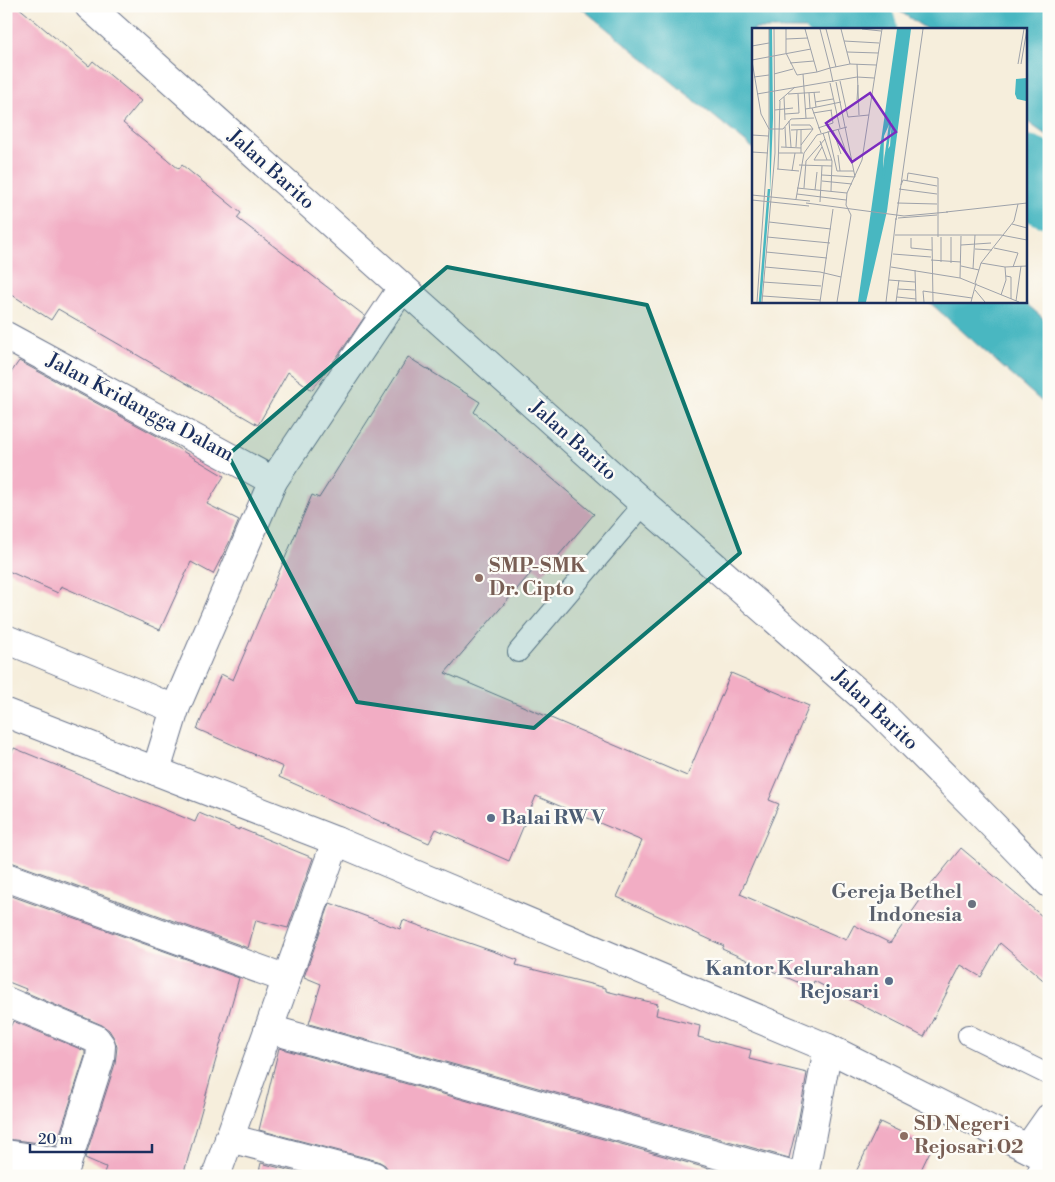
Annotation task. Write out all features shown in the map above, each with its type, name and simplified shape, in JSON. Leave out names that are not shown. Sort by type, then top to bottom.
[{"type":"street","name":"Jalan Barito","points":[[89,6],[644,504],[880,712],[1049,883]]},
{"type":"street","points":[[156,771],[175,709],[273,480],[402,288]]},
{"type":"street","name":"Jalan Kridangga Dalam","points":[[6,336],[273,480]]},
{"type":"street","points":[[6,639],[175,709]]},
{"type":"street","points":[[6,713],[336,841],[828,1048],[1039,1160],[1049,1118]]},
{"type":"street","points":[[216,1176],[336,841]]},
{"type":"street","points":[[6,877],[287,979]]},
{"type":"street","points":[[6,1001],[96,1039],[101,1046],[100,1059],[65,1169],[6,1154]]},
{"type":"street","points":[[269,1029],[794,1176]]},
{"type":"street","points":[[804,1176],[828,1048]]},
{"type":"street","points":[[229,1138],[374,1176]]},
{"type":"lane","points":[[518,652],[644,504]]},
{"type":"lane","points":[[968,1035],[1049,1075]]},
{"type":"highlighted area","points":[[447,267],[647,305],[740,553],[534,728],[357,702],[228,455]]},
{"type":"water","points":[[579,6],[813,6],[825,28],[752,28],[752,147]]},
{"type":"water","points":[[892,6],[1049,6],[1049,137],[1028,122],[1028,28],[925,28]]},
{"type":"water","points":[[929,302],[1024,302],[1049,323],[1049,408]]},
{"type":"building","points":[[6,6],[17,6],[89,66],[93,61],[141,101],[123,123],[179,169],[182,165],[241,213],[237,218],[365,316],[312,390],[288,372],[258,425],[58,309],[51,320],[6,291]]},
{"type":"building","points":[[408,357],[480,402],[474,412],[594,514],[542,575],[535,568],[445,673],[687,776],[731,673],[809,706],[769,800],[779,804],[740,894],[846,940],[854,925],[890,943],[931,885],[961,848],[1049,922],[1049,985],[1000,943],[981,977],[961,965],[924,1037],[814,981],[811,988],[722,949],[724,946],[617,897],[642,841],[536,796],[509,861],[436,829],[429,843],[279,777],[283,767],[197,729],[221,674],[233,680],[312,495],[319,498]]},
{"type":"building","points":[[19,361],[159,437],[224,476],[207,504],[239,520],[213,574],[191,562],[160,630],[61,586],[58,593],[6,570],[6,380]]},
{"type":"building","points":[[14,748],[195,822],[199,813],[313,858],[288,928],[256,920],[248,948],[11,862],[6,862],[6,766]]},
{"type":"building","points":[[9,895],[239,978],[183,1176],[103,1176],[106,1167],[85,1158],[115,1064],[117,1047],[109,1030],[102,1025],[25,992],[26,989],[6,981],[6,901]]},
{"type":"building","points":[[330,903],[400,929],[403,920],[518,960],[516,965],[606,988],[606,991],[658,1004],[656,1015],[700,1026],[698,1037],[751,1050],[749,1059],[807,1073],[789,1158],[309,1024],[321,984],[304,977]]},
{"type":"building","points":[[13,1021],[85,1051],[56,1146],[41,1140],[40,1143],[6,1139],[6,1036]]},
{"type":"building","points":[[279,1048],[735,1176],[389,1176],[389,1171],[385,1165],[378,1161],[259,1130]]},
{"type":"building","points":[[880,1122],[932,1147],[918,1176],[854,1176]]},
{"type":"building","points":[[261,1163],[311,1176],[258,1176]]},
{"type":"building","points":[[6,1170],[36,1174],[35,1176],[6,1176]]},
{"type":"waterway","points":[[834,6],[859,28]]},
{"type":"waterway","points":[[1028,174],[1049,191]]},
{"type":"place","name":"SMP-SMK Dr. Cipto","points":[[479,578]]},
{"type":"place","name":"Balai RW V","points":[[491,818]]},
{"type":"place","name":"Gereja Bethel Indonesia","points":[[972,904]]},
{"type":"place","name":"Kantor Kelurahan Rejosari","points":[[889,981]]},
{"type":"place","name":"SD Negeri Rejosari 02","points":[[904,1136]]}]
